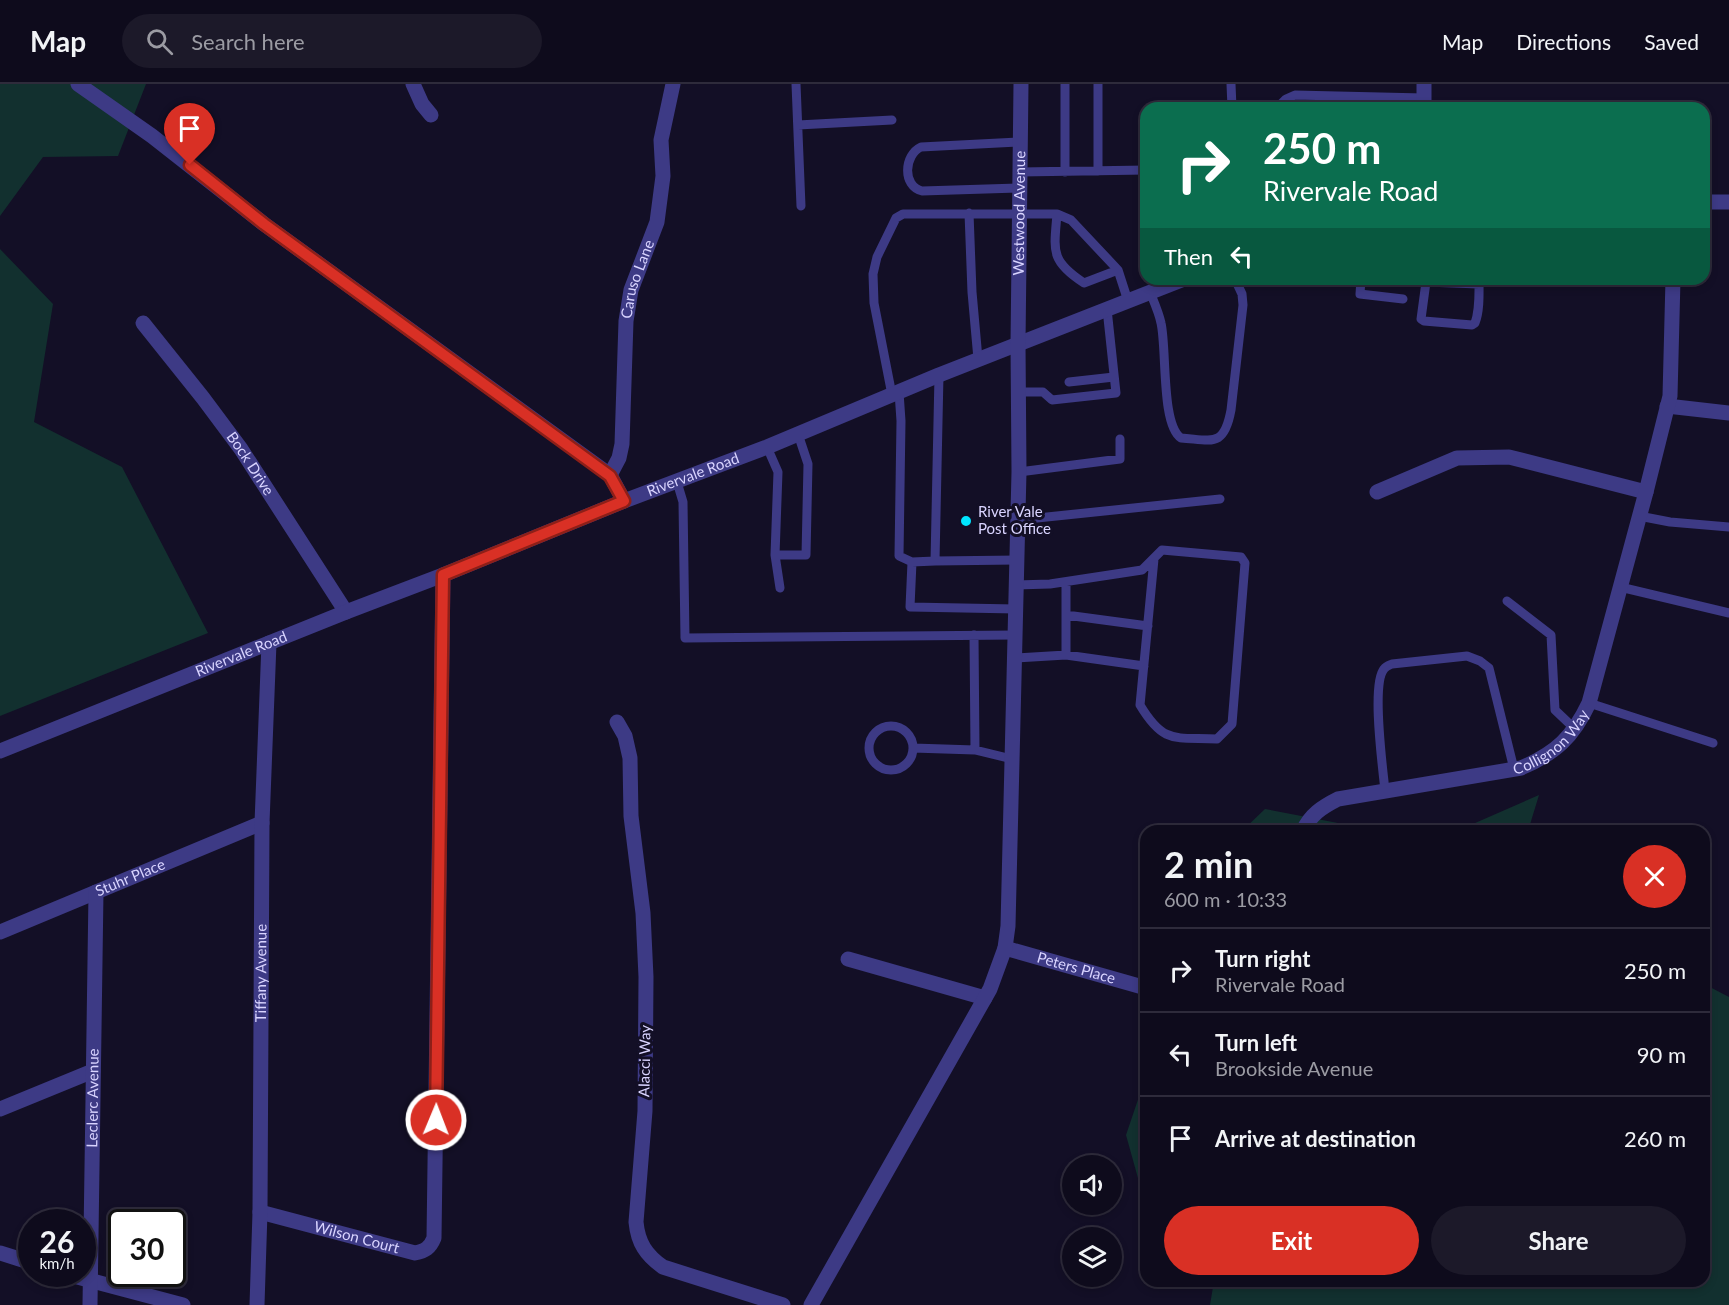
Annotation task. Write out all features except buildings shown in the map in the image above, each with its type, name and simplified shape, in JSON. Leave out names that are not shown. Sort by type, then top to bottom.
[{"type":"street","points":[[78,84],[152,136],[264,224],[610,476],[624,501]]},
{"type":"street","points":[[413,84],[422,104],[431,115]]},
{"type":"street","name":"Caruso Lane","points":[[610,476],[619,458],[622,444],[626,321],[631,290],[648,251],[659,211],[663,176],[661,140],[673,84]]},
{"type":"street","name":"Westwood Avenue","points":[[811,1305],[985,998],[997,973],[1005,948],[1008,926],[1019,472],[1021,84]]},
{"type":"street","points":[[1710,202],[1729,202]]},
{"type":"street","name":"Rivervale Road","points":[[0,751],[1168,285]]},
{"type":"street","name":"Collignon Way","points":[[1307,825],[1323,806],[1338,799],[1514,769],[1540,760],[1555,750],[1575,729],[1589,703],[1670,396],[1673,285]]},
{"type":"street","name":"Bock Drive","points":[[143,323],[241,449],[346,612]]},
{"type":"street","points":[[1667,406],[1729,413]]},
{"type":"street","points":[[1377,492],[1457,458],[1509,457],[1646,492]]},
{"type":"street","name":"Wilson Court","points":[[260,1212],[416,1253],[424,1251],[434,1238],[443,575]]},
{"type":"street","name":"Tiffany Avenue","points":[[257,1305],[260,1212],[262,823],[269,643]]},
{"type":"street","name":"Alacci Way","points":[[617,722],[625,736],[630,758],[631,816],[643,913],[646,977],[645,1111],[636,1221],[638,1235],[651,1259],[663,1267],[783,1305]]},
{"type":"street","name":"Stuhr Place","points":[[0,933],[262,823]]},
{"type":"street","name":"Leclerc Avenue","points":[[92,1209],[96,892]]},
{"type":"street","name":"Peters Place","points":[[1005,948],[1140,986]]},
{"type":"street","points":[[848,959],[985,998]]},
{"type":"street","points":[[0,1109],[93,1071]]},
{"type":"street","points":[[0,1253],[18,1259]]},
{"type":"street","points":[[96,1282],[183,1305]]},
{"type":"street","name":"Leclerc Avenue","points":[[90,1305],[91,1287]]},
{"type":"lane","points":[[796,84],[801,206]]},
{"type":"lane","points":[[1065,84],[1065,172]]},
{"type":"lane","points":[[1098,84],[1098,171]]},
{"type":"lane","points":[[1231,84],[1232,102]]},
{"type":"lane","points":[[1283,102],[1295,95],[1424,97]]},
{"type":"lane","points":[[1381,97],[1381,102]]},
{"type":"lane","points":[[798,125],[892,120]]},
{"type":"lane","points":[[1019,188],[922,191],[912,185],[908,176],[908,164],[914,150],[921,147],[1020,142]]},
{"type":"lane","points":[[1020,172],[1140,170]]},
{"type":"lane","points":[[969,213],[972,292],[978,359]]},
{"type":"lane","points":[[1017,560],[912,562],[899,556],[901,421],[874,303],[873,274],[878,257],[896,218],[903,214],[1057,214],[1071,220],[1118,270],[1128,301]]},
{"type":"lane","points":[[1057,214],[1055,252],[1060,265],[1084,283],[1118,270]]},
{"type":"lane","points":[[1150,292],[1161,321],[1168,411],[1173,430],[1181,438],[1215,440],[1223,436],[1231,411],[1243,305],[1242,294],[1238,285]]},
{"type":"lane","points":[[1361,285],[1360,294],[1403,299]]},
{"type":"lane","points":[[1425,285],[1421,320],[1472,325],[1478,315],[1479,285]]},
{"type":"lane","points":[[1018,392],[1043,392],[1052,400],[1116,393],[1107,309]]},
{"type":"lane","points":[[935,561],[939,375]]},
{"type":"lane","points":[[1069,382],[1114,377]]},
{"type":"lane","points":[[1043,392],[1052,384]]},
{"type":"lane","points":[[775,555],[806,555],[808,464],[798,434]]},
{"type":"lane","points":[[1019,472],[1120,459],[1120,439]]},
{"type":"lane","points":[[767,447],[778,472],[775,555],[780,588]]},
{"type":"lane","points":[[677,482],[683,502],[685,638],[1015,635]]},
{"type":"lane","points":[[1018,520],[1220,499]]},
{"type":"lane","points":[[1639,516],[1670,522],[1729,527]]},
{"type":"lane","points":[[1016,585],[1066,582],[1142,570],[1162,550],[1167,549],[1241,557],[1244,560],[1233,724],[1217,739],[1169,737],[1152,724],[1140,705],[1154,559]]},
{"type":"lane","points":[[912,562],[910,607],[1016,609]]},
{"type":"lane","points":[[1065,655],[1066,582]]},
{"type":"lane","points":[[1620,587],[1729,613]]},
{"type":"lane","points":[[1507,601],[1551,634],[1555,710],[1575,729]]},
{"type":"lane","points":[[1066,615],[1148,626]]},
{"type":"lane","points":[[974,635],[975,750]]},
{"type":"lane","points":[[1014,658],[1065,655],[1144,666]]},
{"type":"lane","points":[[1385,791],[1378,723],[1380,679],[1384,669],[1392,664],[1467,656],[1480,661],[1489,668],[1514,769]]},
{"type":"lane","points":[[1589,703],[1713,743]]},
{"type":"lane","points":[[891,726],[904,730],[909,735],[913,748],[908,763],[895,770],[880,768],[874,763],[868,749],[873,734],[891,726]]},
{"type":"lane","points":[[913,748],[975,750],[1012,759]]},
{"type":"green space","points":[[0,84],[146,84],[118,156],[43,157],[0,216]]},
{"type":"green space","points":[[0,249],[53,304],[34,422],[122,467],[208,633],[0,716]]},
{"type":"green space","points":[[1539,795],[1530,825],[1471,825]]},
{"type":"green space","points":[[1265,809],[1348,825],[1248,825]]},
{"type":"green space","points":[[1710,987],[1729,997],[1729,1305],[1210,1305],[1213,1287],[1710,1287]]},
{"type":"green space","points":[[1140,1094],[1140,1185],[1126,1135]]},
{"type":"place","name":"River Vale Post Office","points":[[966,521]]},
{"type":"route","points":[[190,165],[264,224],[610,476],[624,501],[443,575],[436,1120]]}]
